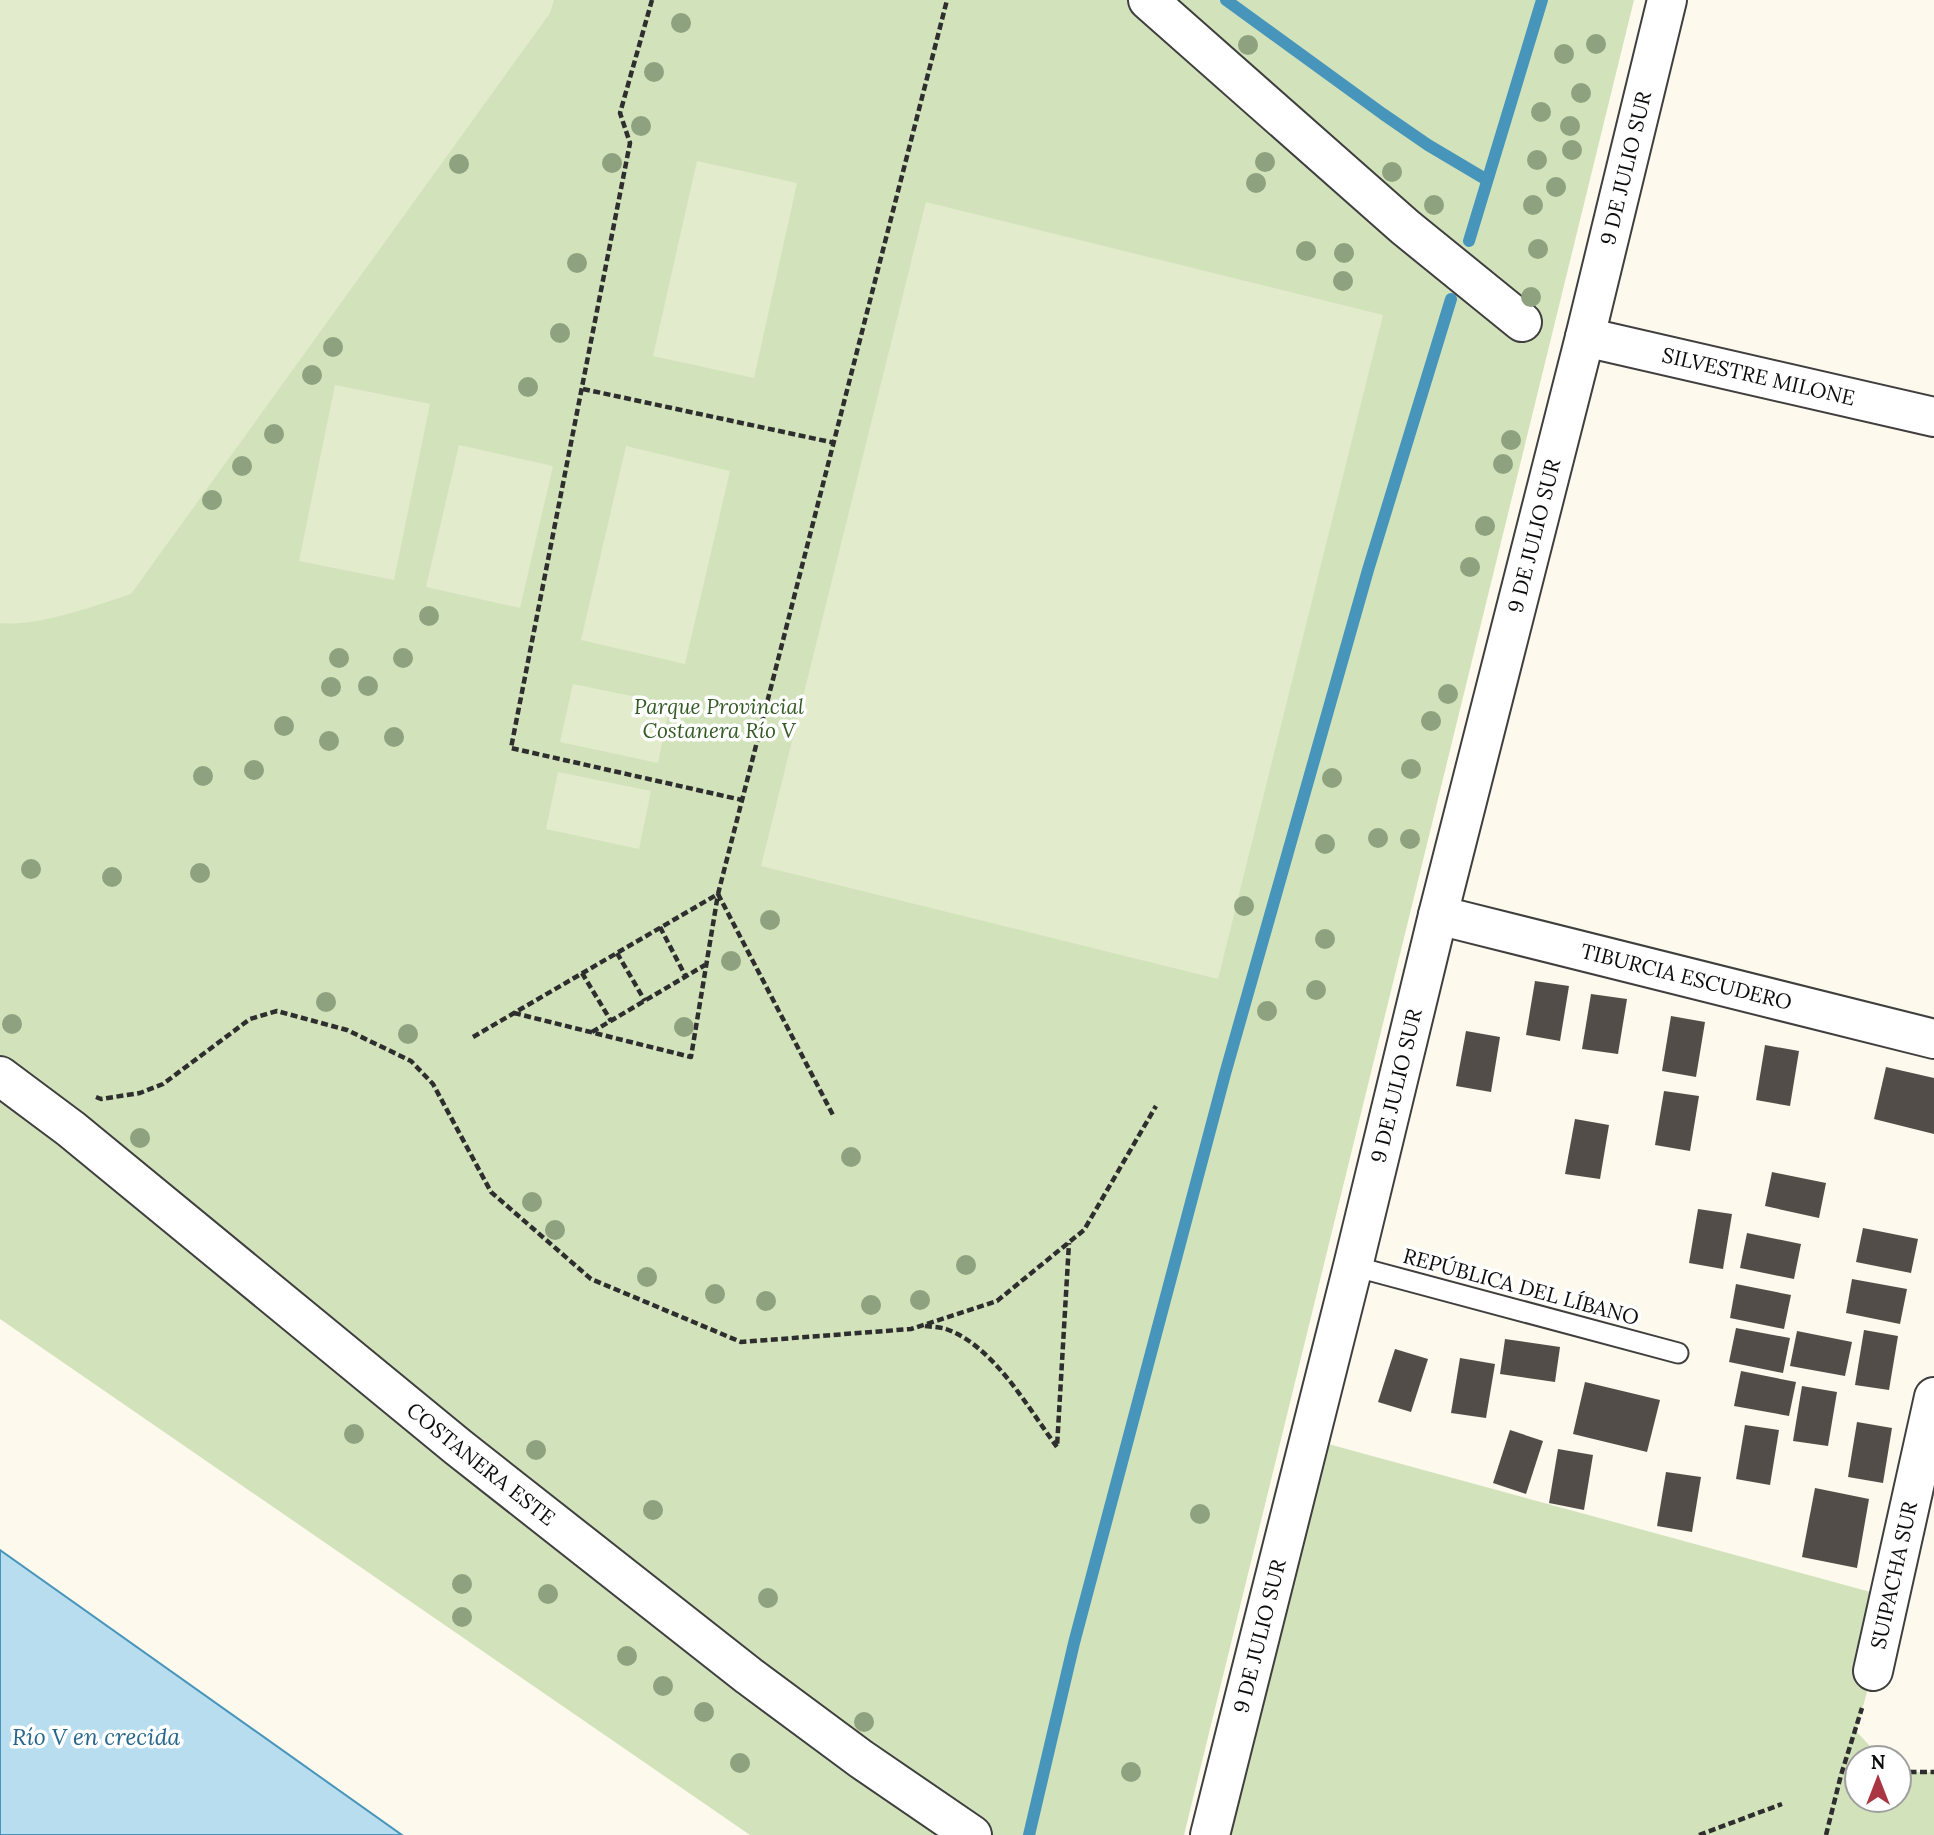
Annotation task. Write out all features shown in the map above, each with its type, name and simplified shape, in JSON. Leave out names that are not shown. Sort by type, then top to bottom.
[{"type":"street","points":[[1148,0],[1405,227],[1522,322]]},
{"type":"street","name":"9 DE JULIO SUR","points":[[1210,1835],[1667,0]]},
{"type":"street","name":"SILVESTRE MILONE","points":[[1585,337],[1934,417]]},
{"type":"street","name":"TIBURCIA ESCUDERO","points":[[1437,915],[1934,1040]]},
{"type":"street","name":"COSTANERA ESTE","points":[[0,1076],[71,1129],[458,1447],[749,1676],[861,1759],[972,1835]]},
{"type":"street","name":"SUIPACHA SUR","points":[[1873,1671],[1934,1396]]},
{"type":"lane","name":"REPÚBLICA DEL LÍBANO","points":[[1353,1266],[1678,1353]]},
{"type":"path","points":[[652,0],[620,113],[630,143],[511,748],[743,800]]},
{"type":"path","points":[[514,1013],[691,1057],[718,894],[947,0]]},
{"type":"path","points":[[583,389],[835,443]]},
{"type":"path","points":[[473,1037],[718,894]]},
{"type":"path","points":[[718,894],[834,1117]]},
{"type":"path","points":[[660,927],[686,977]]},
{"type":"path","points":[[617,953],[645,1001]]},
{"type":"path","points":[[591,1032],[706,965]]},
{"type":"path","points":[[582,973],[611,1021]]},
{"type":"path","points":[[90,1094],[101,1099],[140,1093],[163,1084],[250,1019],[277,1010],[347,1030],[411,1061],[433,1084],[491,1192],[591,1279],[741,1342],[911,1329],[997,1301],[1084,1230],[1156,1106]]},
{"type":"path","points":[[923,1326],[945,1329],[969,1341],[995,1362],[1057,1447],[1070,1242]]},
{"type":"path","name":"SUIPACHA SUR","points":[[1826,1835],[1840,1775],[1873,1671]]},
{"type":"path","points":[[1913,1772],[1934,1772]]},
{"type":"path","points":[[1699,1835],[1782,1804]]},
{"type":"green space","name":"Parque Provincial Costanera Río V","points":[[0,0],[1634,0],[1184,1835],[750,1835],[0,1319]]},
{"type":"green space","points":[[0,0],[554,0],[550,13],[131,594],[66,614],[15,623],[0,623]]},
{"type":"green space","points":[[697,161],[797,183],[754,378],[653,356]]},
{"type":"green space","points":[[926,202],[1383,315],[1218,979],[761,866]]},
{"type":"green space","points":[[335,385],[430,404],[394,580],[299,561]]},
{"type":"green space","points":[[459,445],[553,466],[520,608],[426,587]]},
{"type":"green space","points":[[626,446],[730,471],[685,664],[581,640]]},
{"type":"green space","points":[[573,684],[670,704],[658,763],[560,742]]},
{"type":"green space","points":[[558,772],[651,791],[639,849],[546,829]]},
{"type":"green space","points":[[1310,1439],[1889,1597],[1873,1671],[1856,1731],[1868,1744],[1843,1744],[1843,1814],[1913,1814],[1913,1772],[1934,1772],[1934,1835],[1210,1835]]},
{"type":"water","name":"Río V en crecida","points":[[0,1550],[402,1835],[0,1835]]},
{"type":"building","points":[[1535,981],[1569,986],[1560,1041],[1526,1035]]},
{"type":"building","points":[[1591,994],[1627,999],[1618,1054],[1582,1049]]},
{"type":"building","points":[[1671,1016],[1705,1022],[1696,1077],[1662,1071]]},
{"type":"building","points":[[1466,1031],[1500,1037],[1491,1092],[1456,1086]]},
{"type":"building","points":[[1765,1045],[1799,1051],[1790,1106],[1756,1100]]},
{"type":"building","points":[[1886,1067],[1934,1078],[1934,1134],[1874,1119]]},
{"type":"building","points":[[1664,1091],[1699,1096],[1690,1151],[1655,1145]]},
{"type":"building","points":[[1575,1119],[1609,1125],[1600,1179],[1565,1174]]},
{"type":"building","points":[[1772,1172],[1826,1183],[1819,1218],[1765,1206]]},
{"type":"building","points":[[1698,1209],[1732,1214],[1723,1269],[1689,1263]]},
{"type":"building","points":[[1863,1228],[1918,1239],[1911,1273],[1856,1262]]},
{"type":"building","points":[[1747,1233],[1801,1244],[1794,1279],[1740,1268]]},
{"type":"building","points":[[1852,1279],[1907,1289],[1900,1324],[1846,1313]]},
{"type":"building","points":[[1736,1284],[1791,1295],[1784,1329],[1730,1318]]},
{"type":"building","points":[[1736,1328],[1790,1338],[1783,1373],[1729,1362]]},
{"type":"building","points":[[1864,1330],[1898,1336],[1889,1390],[1855,1385]]},
{"type":"building","points":[[1797,1331],[1852,1342],[1845,1376],[1790,1366]]},
{"type":"building","points":[[1505,1339],[1560,1347],[1555,1382],[1500,1374]]},
{"type":"building","points":[[1395,1349],[1428,1359],[1411,1412],[1378,1402]]},
{"type":"building","points":[[1460,1358],[1495,1364],[1486,1418],[1451,1413]]},
{"type":"building","points":[[1741,1371],[1796,1382],[1789,1416],[1734,1406]]},
{"type":"building","points":[[1585,1382],[1660,1400],[1647,1452],[1573,1434]]},
{"type":"building","points":[[1802,1386],[1837,1392],[1828,1446],[1793,1441]]},
{"type":"building","points":[[1857,1422],[1892,1428],[1883,1483],[1848,1477]]},
{"type":"building","points":[[1745,1425],[1779,1430],[1770,1485],[1736,1479]]},
{"type":"building","points":[[1510,1430],[1543,1441],[1526,1494],[1493,1483]]},
{"type":"building","points":[[1558,1449],[1593,1455],[1584,1510],[1549,1503]]},
{"type":"building","points":[[1666,1472],[1701,1477],[1692,1532],[1657,1526]]},
{"type":"building","points":[[1815,1488],[1869,1499],[1857,1568],[1802,1557]]},
{"type":"waterway","points":[[1226,0],[1383,114],[1487,180]]},
{"type":"waterway","points":[[1469,241],[1542,0]]},
{"type":"waterway","points":[[1029,1835],[1074,1643],[1225,1074],[1368,570],[1451,299]]}]
